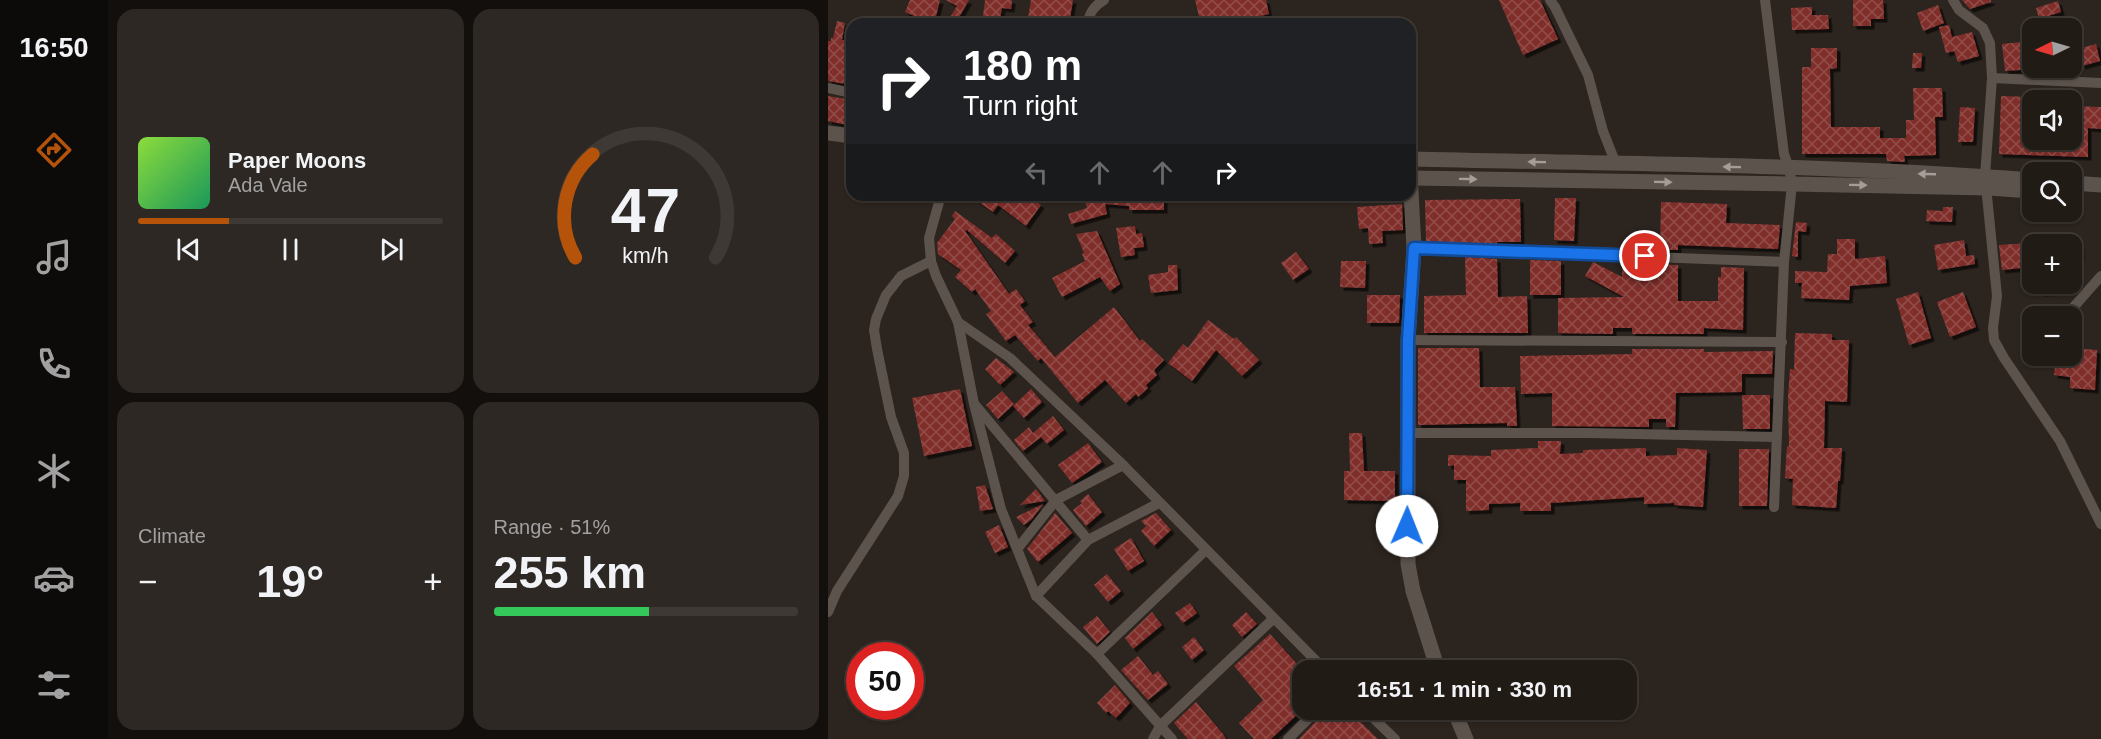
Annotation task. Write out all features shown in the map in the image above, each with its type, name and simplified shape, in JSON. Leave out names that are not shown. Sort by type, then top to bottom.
[{"type":"main road","points":[[828,133],[846,135]]},
{"type":"main road","points":[[1416,159],[1616,164],[1791,176],[1987,182],[2022,180]]},
{"type":"main road","points":[[1616,164],[1618,181]]},
{"type":"main road","points":[[1416,176],[1618,181],[1791,176]]},
{"type":"main road","points":[[1987,182],[2022,189]]},
{"type":"main road","points":[[2082,184],[2101,186]]},
{"type":"main road","points":[[2082,193],[2101,194]]},
{"type":"main road","points":[[1411,201],[1414,248],[1408,340],[1408,564],[1413,591],[1435,660]]},
{"type":"main road","points":[[1458,720],[1466,739]]},
{"type":"street","points":[[1088,18],[1095,6],[1104,0]]},
{"type":"street","points":[[1550,0],[1588,75],[1603,131],[1616,164]]},
{"type":"street","points":[[1765,0],[1784,154],[1791,176],[1784,261],[1774,507]]},
{"type":"street","points":[[1953,0],[1959,10],[1988,34],[1990,42],[1992,78],[1987,182],[1997,296],[1993,328],[1994,340],[2060,441],[2101,524]]},
{"type":"street","points":[[1992,78],[2101,83]]},
{"type":"street","points":[[828,88],[846,92]]},
{"type":"street","points":[[2101,186],[2101,194]]},
{"type":"street","points":[[939,201],[929,238],[931,261],[958,322],[974,404],[1001,508],[1036,596],[1097,654],[1172,739]]},
{"type":"street","points":[[1414,248],[1784,261]]},
{"type":"street","points":[[828,612],[837,591],[898,496],[904,476],[904,453],[891,417],[877,349],[874,330],[876,319],[886,295],[901,276],[931,261]]},
{"type":"street","points":[[2075,306],[2101,276]]},
{"type":"street","points":[[958,322],[1010,358],[1122,465],[1315,660]]},
{"type":"street","points":[[1408,340],[1782,342]]},
{"type":"street","points":[[974,404],[1088,540]]},
{"type":"street","points":[[1408,434],[1588,433],[1776,437]]},
{"type":"street","points":[[1018,548],[1056,500],[1122,465]]},
{"type":"street","points":[[1036,596],[1088,540],[1159,503]]},
{"type":"street","points":[[1097,654],[1206,550]]},
{"type":"street","points":[[1153,739],[1160,726],[1272,619]]},
{"type":"street","points":[[1288,739],[1307,720]]},
{"type":"street","points":[[1375,720],[1395,739]]},
{"type":"building","points":[[910,0],[940,0],[936,18],[920,18],[905,12]]},
{"type":"building","points":[[946,0],[969,0],[958,18],[950,18],[957,6]]},
{"type":"building","points":[[985,0],[1012,0],[1011,9],[1002,8],[1000,18],[983,18]]},
{"type":"building","points":[[1031,0],[1073,0],[1070,18],[1028,18]]},
{"type":"building","points":[[1195,0],[1266,0],[1269,14],[1251,18],[1200,18]]},
{"type":"building","points":[[1499,0],[1540,0],[1558,39],[1523,55]]},
{"type":"building","points":[[1853,0],[1883,0],[1884,19],[1871,19],[1871,26],[1853,26]]},
{"type":"building","points":[[1962,0],[1991,0],[1991,2],[1970,9]]},
{"type":"building","points":[[2058,1],[2061,12],[2039,18],[2036,8]]},
{"type":"building","points":[[1938,5],[1944,23],[1923,31],[1917,13]]},
{"type":"building","points":[[1812,7],[1812,15],[1828,15],[1829,29],[1792,30],[1791,8]]},
{"type":"building","points":[[837,21],[845,23],[842,40],[846,40],[846,84],[828,81],[828,41],[833,38]]},
{"type":"building","points":[[1949,25],[1952,37],[1972,32],[1979,56],[1958,62],[1954,51],[1946,53],[1939,27]]},
{"type":"building","points":[[2022,42],[2022,70],[2005,71],[2002,44]]},
{"type":"building","points":[[2096,44],[2100,61],[2082,66],[2082,48]]},
{"type":"building","points":[[1811,48],[1837,48],[1837,68],[1830,69],[1831,127],[1880,127],[1880,138],[1906,138],[1906,120],[1914,120],[1913,88],[1942,88],[1943,117],[1935,117],[1936,155],[1904,156],[1905,162],[1887,161],[1886,154],[1802,154],[1802,67],[1811,67]]},
{"type":"building","points":[[1913,53],[1922,53],[1921,68],[1912,68]]},
{"type":"building","points":[[828,96],[846,99],[846,125],[828,121]]},
{"type":"building","points":[[2001,96],[2022,97],[2022,150],[2082,150],[2082,106],[2101,107],[2101,129],[2088,128],[2088,157],[1999,154]]},
{"type":"building","points":[[1960,107],[1975,108],[1973,142],[1958,142]]},
{"type":"building","points":[[1555,198],[1576,198],[1574,241],[1554,240]]},
{"type":"building","points":[[1520,199],[1521,242],[1497,242],[1497,244],[1426,241],[1425,200]]},
{"type":"building","points":[[977,201],[1035,201],[1041,205],[1026,226],[998,205],[993,212]]},
{"type":"building","points":[[1085,201],[1164,201],[1164,210],[1129,210],[1129,206],[1105,204],[1107,214],[1071,224],[1068,214],[1087,208]]},
{"type":"building","points":[[1661,202],[1727,204],[1726,223],[1780,225],[1778,249],[1678,245],[1678,250],[1660,250]]},
{"type":"building","points":[[1402,204],[1403,230],[1382,231],[1383,243],[1369,244],[1368,228],[1359,229],[1357,207]]},
{"type":"building","points":[[1943,207],[1953,207],[1952,222],[1926,221],[1927,210],[1943,211]]},
{"type":"building","points":[[955,211],[992,238],[996,234],[1015,251],[1005,263],[967,230],[965,231],[1009,294],[1016,289],[1025,301],[1020,305],[1033,322],[1028,325],[1055,357],[1114,307],[1140,341],[1142,339],[1164,360],[1154,370],[1157,375],[1146,385],[1148,388],[1138,397],[1136,394],[1126,403],[1105,380],[1078,403],[1041,358],[1038,361],[1015,335],[1006,341],[986,314],[991,311],[975,289],[972,292],[955,277],[961,270],[938,254],[937,243],[955,219],[952,216]]},
{"type":"building","points":[[1796,222],[1807,223],[1806,232],[1798,231],[1798,257],[1792,256]]},
{"type":"building","points":[[1135,226],[1136,234],[1142,233],[1144,247],[1134,248],[1135,255],[1121,257],[1116,228]]},
{"type":"building","points":[[1097,231],[1120,284],[1110,291],[1100,277],[1062,297],[1052,278],[1085,261],[1076,234]]},
{"type":"building","points":[[1837,239],[1855,239],[1855,259],[1885,256],[1887,283],[1850,286],[1849,300],[1801,298],[1802,283],[1795,283],[1795,271],[1827,272],[1828,254],[1837,254]]},
{"type":"building","points":[[1964,240],[1966,256],[1974,255],[1975,264],[1938,270],[1934,245]]},
{"type":"building","points":[[2022,243],[2022,268],[2002,270],[1999,245]]},
{"type":"building","points":[[1296,252],[1309,269],[1293,280],[1281,263]]},
{"type":"building","points":[[1465,257],[1497,259],[1498,297],[1527,296],[1528,333],[1424,333],[1424,296],[1466,295]]},
{"type":"building","points":[[1530,260],[1561,261],[1561,295],[1530,295]]},
{"type":"building","points":[[1341,261],[1366,261],[1365,288],[1340,287]]},
{"type":"building","points":[[1593,262],[1622,277],[1622,263],[1678,265],[1678,301],[1718,301],[1718,277],[1721,277],[1721,267],[1744,268],[1743,330],[1704,328],[1704,334],[1632,334],[1632,328],[1613,328],[1613,334],[1558,333],[1558,298],[1624,297],[1585,276]]},
{"type":"building","points":[[1168,265],[1177,265],[1178,290],[1151,293],[1148,275],[1168,272]]},
{"type":"building","points":[[1918,292],[1931,338],[1909,345],[1896,299]]},
{"type":"building","points":[[1963,292],[1976,327],[1950,337],[1937,302]]},
{"type":"building","points":[[1367,295],[1400,295],[1399,323],[1367,323]]},
{"type":"building","points":[[1208,320],[1234,339],[1236,337],[1259,360],[1242,376],[1216,350],[1192,381],[1168,363],[1183,344],[1188,348]]},
{"type":"building","points":[[1795,333],[1832,334],[1832,340],[1849,340],[1847,402],[1825,401],[1824,448],[1842,448],[1836,508],[1792,505],[1793,479],[1785,478],[1787,446],[1789,446],[1790,369],[1794,370]]},
{"type":"building","points":[[1418,348],[1479,348],[1480,387],[1515,387],[1517,426],[1507,426],[1507,423],[1418,425]]},
{"type":"building","points":[[1632,349],[1704,349],[1704,352],[1773,351],[1772,374],[1742,374],[1742,392],[1676,393],[1675,427],[1666,427],[1666,419],[1649,419],[1649,427],[1552,426],[1552,393],[1521,394],[1520,356],[1632,354]]},
{"type":"building","points":[[2082,349],[2097,350],[2095,390],[2070,388],[2070,377],[2054,375],[2055,367],[2071,368],[2071,366],[2082,366]]},
{"type":"building","points":[[996,358],[1014,372],[1000,385],[985,369]]},
{"type":"building","points":[[960,389],[972,446],[924,456],[912,398]]},
{"type":"building","points":[[1031,389],[1042,402],[1024,418],[1013,406]]},
{"type":"building","points":[[1002,391],[1014,404],[998,419],[986,405]]},
{"type":"building","points":[[1742,395],[1770,395],[1770,429],[1743,429]]},
{"type":"building","points":[[1053,416],[1064,430],[1047,444],[1041,437],[1023,451],[1014,440],[1029,427],[1033,433]]},
{"type":"building","points":[[1349,433],[1362,433],[1364,471],[1395,471],[1395,501],[1344,500],[1344,471],[1350,471]]},
{"type":"building","points":[[1538,441],[1561,441],[1560,454],[1583,453],[1583,450],[1646,448],[1646,456],[1677,455],[1677,448],[1707,450],[1703,507],[1674,505],[1674,503],[1644,504],[1644,497],[1551,503],[1551,511],[1520,511],[1520,503],[1489,504],[1489,510],[1466,511],[1466,480],[1454,480],[1454,465],[1448,466],[1448,455],[1491,456],[1491,450],[1538,448]]},
{"type":"building","points":[[1088,443],[1102,462],[1072,483],[1058,465]]},
{"type":"building","points":[[1739,449],[1769,449],[1767,506],[1739,506]]},
{"type":"building","points":[[985,485],[993,509],[980,511],[976,487]]},
{"type":"building","points":[[1036,489],[1045,501],[1020,505]]},
{"type":"building","points":[[1088,494],[1102,512],[1086,526],[1073,510]]},
{"type":"building","points":[[1043,504],[1032,519],[1024,525],[1016,517]]},
{"type":"building","points":[[1055,513],[1072,533],[1038,562],[1027,549]]},
{"type":"building","points":[[1156,513],[1171,530],[1154,546],[1141,531],[1146,526],[1141,521]]},
{"type":"building","points":[[999,525],[1008,547],[995,553],[985,532]]},
{"type":"building","points":[[1131,538],[1144,561],[1128,571],[1114,549]]},
{"type":"building","points":[[1107,574],[1121,591],[1108,602],[1094,585]]},
{"type":"building","points":[[1190,603],[1197,613],[1183,623],[1175,613]]},
{"type":"building","points":[[1152,612],[1162,625],[1133,649],[1125,638]]},
{"type":"building","points":[[1246,612],[1257,624],[1242,637],[1232,625]]},
{"type":"building","points":[[1097,616],[1110,632],[1097,644],[1083,627]]},
{"type":"building","points":[[1270,634],[1293,660],[1292,719],[1271,739],[1254,739],[1239,723],[1263,700],[1234,666]]},
{"type":"building","points":[[1194,637],[1204,650],[1192,660],[1182,647]]},
{"type":"building","points":[[1138,656],[1153,675],[1158,671],[1168,684],[1148,700],[1121,670]]},
{"type":"building","points":[[1115,685],[1130,703],[1116,718],[1108,711],[1106,713],[1097,703]]},
{"type":"building","points":[[1196,702],[1226,739],[1188,739],[1174,723]]},
{"type":"building","points":[[1317,720],[1358,720],[1378,739],[1299,739]]},
{"type":"route","points":[[1407,526],[1408,340],[1414,248],[1645,256]]}]
